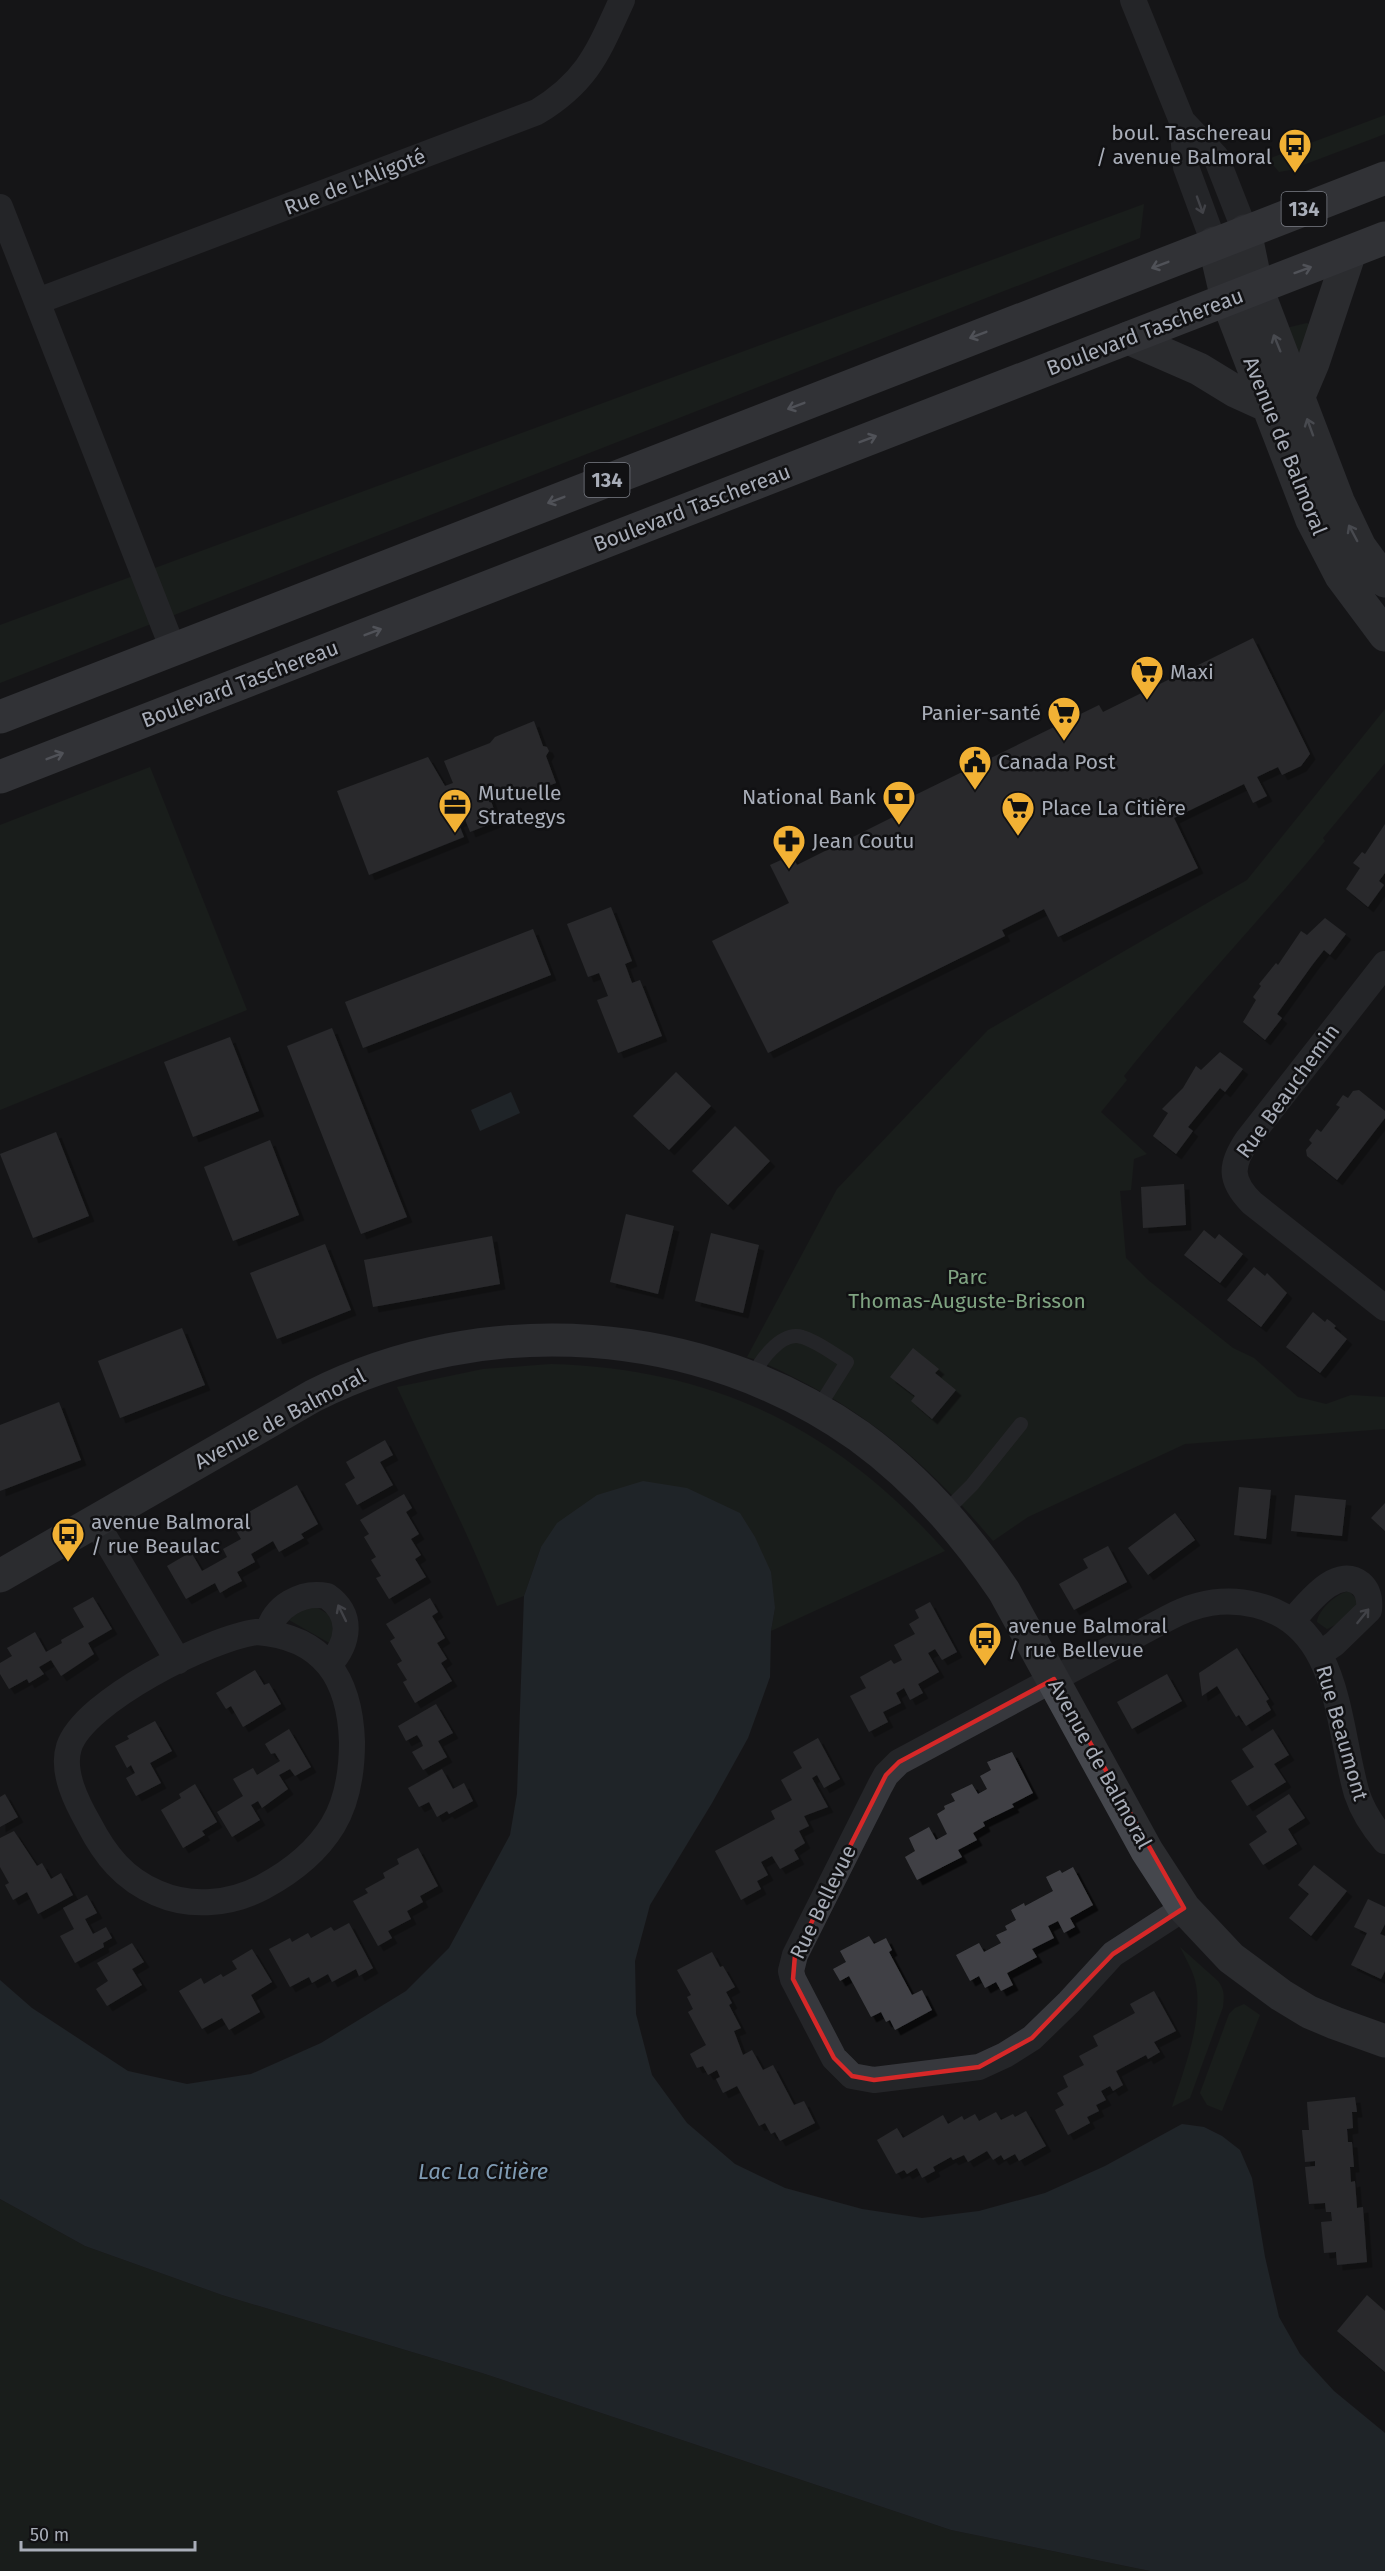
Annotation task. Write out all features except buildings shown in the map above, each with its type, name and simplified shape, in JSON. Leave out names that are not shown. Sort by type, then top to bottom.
[{"type":"main road","name":"134","points":[[0,717],[1385,178]]},
{"type":"main road","name":"Boulevard Taschereau","points":[[0,777],[1385,238]]},
{"type":"street","name":"Rue de L'Aligoté","points":[[38,301],[537,112],[559,99],[589,68],[622,0]]},
{"type":"street","points":[[1133,0],[1182,121],[1186,167],[1214,243]]},
{"type":"street","points":[[1182,121],[1216,157],[1245,231]]},
{"type":"street","points":[[0,207],[173,649]]},
{"type":"street","name":"Avenue de Balmoral","points":[[1245,231],[1242,294],[1268,406],[1319,535],[1341,576],[1385,635]]},
{"type":"street","name":"Avenue de Balmoral","points":[[1214,243],[1299,396],[1350,529],[1385,581]]},
{"type":"street","points":[[1299,396],[1313,363],[1350,252]]},
{"type":"street","points":[[1128,338],[1199,369],[1234,391],[1268,406]]},
{"type":"street","name":"Rue Beauchemin","points":[[1385,964],[1248,1139],[1235,1162],[1234,1173],[1237,1184],[1252,1203],[1385,1308]]},
{"type":"street","name":"Avenue de Balmoral","points":[[0,1576],[313,1396],[377,1368],[434,1352],[514,1340],[601,1341],[662,1351],[752,1379],[817,1410],[860,1437],[944,1513],[976,1551],[1004,1591],[1147,1851],[1184,1908],[1231,1958],[1281,1995],[1309,2012],[1335,2024],[1385,2041]]},
{"type":"street","points":[[95,1521],[177,1661]]},
{"type":"street","name":"Rue Beaumont","points":[[1292,1621],[1336,1580],[1351,1579],[1365,1588],[1369,1596],[1369,1610],[1334,1644],[1319,1654]]},
{"type":"street","points":[[268,1633],[273,1619],[288,1604],[307,1595],[327,1596],[341,1609],[347,1626],[340,1652],[329,1665]]},
{"type":"street","name":"Rue Beaumont","points":[[1054,1679],[1175,1614],[1201,1604],[1218,1601],[1251,1604],[1280,1613],[1307,1636],[1329,1673],[1358,1796],[1367,1817],[1385,1841]]},
{"type":"street","points":[[249,1633],[268,1633],[293,1640],[310,1649],[329,1665],[343,1687],[351,1734],[351,1775],[335,1822],[306,1858],[281,1877],[253,1892],[229,1900],[203,1902],[180,1900],[157,1893],[135,1881],[118,1867],[104,1851],[84,1815],[74,1792],[68,1768],[68,1749],[74,1734],[85,1720],[113,1699],[177,1661],[221,1640],[249,1633]]},
{"type":"street","name":"Rue Bellevue","points":[[1054,1679],[899,1762],[886,1775],[792,1963],[793,1979],[834,2058],[852,2076],[874,2080],[989,2064],[1035,2035],[1113,1954],[1184,1908]]},
{"type":"lane","points":[[752,1379],[756,1369],[771,1350],[792,1337],[801,1336],[847,1362],[817,1410]]},
{"type":"lane","points":[[944,1513],[972,1485],[1021,1424]]},
{"type":"highlighted area","points":[[1054,1679],[1184,1908],[1113,1954],[1032,2038],[979,2067],[874,2080],[852,2076],[834,2058],[793,1979],[795,1955],[886,1775],[899,1762]]},
{"type":"green space","points":[[1385,115],[1385,134],[1290,170],[1279,172],[1268,159]]},
{"type":"green space","points":[[1144,204],[1140,238],[0,683],[0,625]]},
{"type":"green space","points":[[1307,323],[1311,325],[1297,358],[1286,328]]},
{"type":"green space","name":"Parc Thomas-Auguste-Brisson","points":[[1385,709],[1385,763],[1323,838],[1325,841],[1300,871],[1148,1046],[1124,1076],[1127,1080],[1101,1112],[1147,1154],[1134,1159],[1131,1190],[1120,1191],[1126,1258],[1148,1280],[1233,1348],[1254,1358],[1298,1397],[1326,1404],[1351,1395],[1385,1397],[1385,1429],[1185,1444],[1028,1517],[993,1541],[950,1493],[879,1430],[826,1394],[773,1367],[747,1357],[837,1189],[988,1030],[1247,880]]},
{"type":"green space","points":[[150,767],[247,1010],[0,1110],[0,825]]},
{"type":"green space","points":[[551,1364],[611,1368],[666,1378],[719,1393],[769,1413],[816,1439],[861,1471],[904,1508],[945,1551],[771,1631],[775,1608],[541,1547],[524,1596],[497,1606],[397,1387],[483,1369]]},
{"type":"green space","points":[[1349,1591],[1357,1600],[1350,1614],[1327,1629],[1317,1622],[1321,1612],[1329,1603]]},
{"type":"green space","points":[[316,1607],[330,1615],[336,1627],[331,1644],[289,1620],[299,1610]]},
{"type":"green space","points":[[1180,1947],[1218,1981],[1224,2000],[1190,2098],[1172,2107],[1187,2061],[1197,2011],[1195,1980]]},
{"type":"green space","points":[[1244,2004],[1260,2015],[1222,2111],[1207,2105],[1200,2093],[1229,2014]]},
{"type":"green space","points":[[0,2199],[85,2246],[222,2295],[482,2373],[951,2530],[1150,2571],[0,2571]]},
{"type":"water","points":[[511,1092],[520,1113],[480,1131],[471,1110]]},
{"type":"water","name":"Lac La Citière","points":[[643,1481],[687,1488],[740,1513],[755,1537],[771,1572],[775,1608],[771,1631],[770,1677],[748,1738],[712,1803],[650,1905],[635,1961],[636,2014],[652,2075],[687,2123],[735,2164],[785,2188],[862,2209],[922,2218],[979,2211],[1045,2193],[1105,2166],[1182,2124],[1204,2127],[1222,2136],[1240,2150],[1252,2178],[1265,2257],[1279,2317],[1300,2354],[1334,2391],[1385,2433],[1385,2571],[1150,2571],[951,2530],[482,2373],[222,2295],[85,2246],[0,2199],[0,1980],[32,2008],[128,2071],[187,2084],[251,2074],[321,2043],[406,1991],[449,1948],[510,1835],[517,1794],[524,1596],[541,1547],[557,1523],[597,1495]]},
{"type":"place","name":"boul. Taschereau / avenue Balmoral","points":[[1295,174]]},
{"type":"place","name":"Maxi","points":[[1147,701]]},
{"type":"place","name":"Panier-santé","points":[[1064,742]]},
{"type":"place","name":"Canada Post","points":[[975,791]]},
{"type":"place","name":"National Bank","points":[[899,826]]},
{"type":"place","name":"Mutuelle Strategys","points":[[455,834]]},
{"type":"place","name":"Place La Citière","points":[[1018,837]]},
{"type":"place","name":"Jean Coutu","points":[[789,870]]},
{"type":"place","name":"avenue Balmoral / rue Beaulac","points":[[68,1563]]},
{"type":"place","name":"avenue Balmoral / rue Bellevue","points":[[985,1667]]}]
